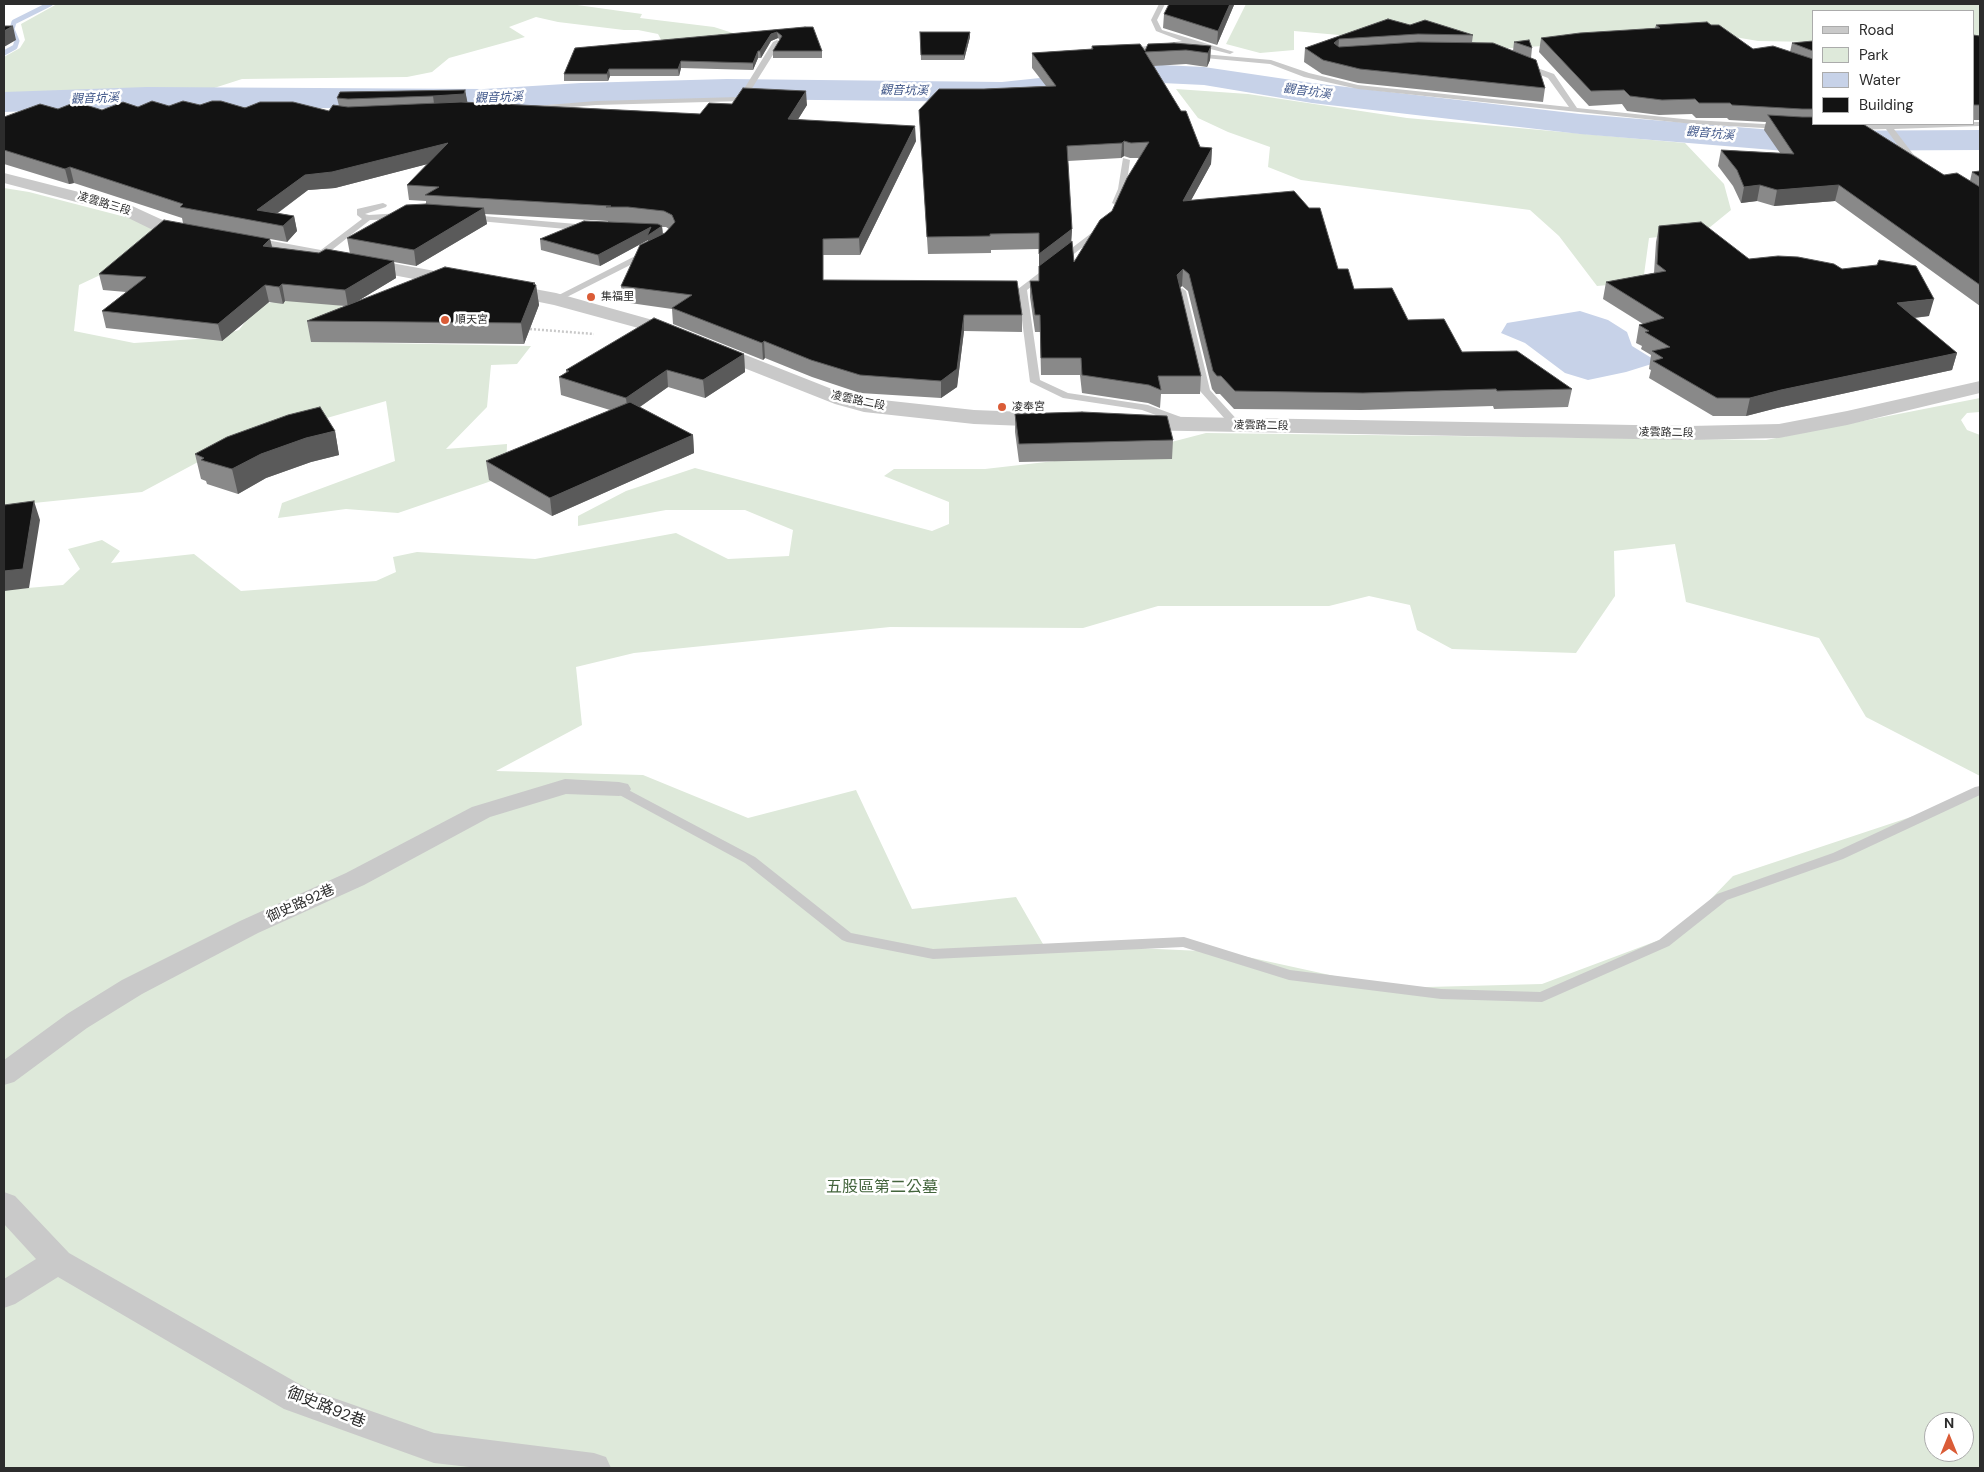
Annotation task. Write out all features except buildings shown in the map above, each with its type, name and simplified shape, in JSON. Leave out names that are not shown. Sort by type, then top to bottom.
[{"type":"street","name":"凌雲路三段","points":[[4,178],[124,209],[162,227],[556,299]]},
{"type":"street","name":"凌雲路二段","points":[[556,299],[660,328],[835,398],[864,405],[974,417],[1069,421]]},
{"type":"street","name":"凌雲路二段","points":[[1108,422],[1194,426],[1690,433],[1779,431],[1847,418],[1980,387]]},
{"type":"street","name":"御史路92巷","points":[[4,1075],[76,1021],[132,987],[249,927],[355,879],[481,812],[565,786],[619,789]]},
{"type":"street","name":"御史路92巷","points":[[4,1204],[58,1262],[296,1399],[434,1448],[594,1468]]},
{"type":"street","points":[[4,1295],[58,1262]]},
{"type":"lane","points":[[1162,4],[1154,20],[1159,31],[1191,42],[1271,62],[1307,75],[1358,87],[1693,122],[1790,128]]},
{"type":"lane","points":[[530,108],[596,103],[741,98],[777,42]]},
{"type":"lane","points":[[1173,53],[1119,54],[1191,42]]},
{"type":"lane","points":[[1183,54],[1271,62]]},
{"type":"lane","points":[[1518,63],[1551,76],[1576,110]]},
{"type":"lane","points":[[1849,128],[1933,125]]},
{"type":"lane","points":[[1886,126],[1910,156],[1926,166]]},
{"type":"lane","points":[[1126,160],[1122,189],[1109,220],[1022,289],[1035,382],[1066,396],[1144,407],[1194,426]]},
{"type":"lane","points":[[383,205],[360,211],[361,215],[368,218],[409,216]]},
{"type":"lane","points":[[457,217],[594,228]]},
{"type":"lane","points":[[320,255],[368,218]]},
{"type":"lane","points":[[556,299],[654,250]]},
{"type":"lane","points":[[1182,290],[1205,392],[1237,426]]},
{"type":"lane","points":[[619,789],[750,860],[847,937],[933,954],[1184,942],[1289,975],[1441,994],[1542,997],[1664,943],[1722,897],[1838,856],[1980,790]]},
{"type":"path","points":[[530,329],[594,334]]},
{"type":"green space","points":[[57,4],[570,4],[642,14],[640,18],[714,27],[736,34],[664,45],[658,34],[638,30],[558,22],[536,17],[509,27],[525,37],[449,58],[432,72],[407,77],[242,79],[211,89],[4,97],[4,57],[20,48],[25,40],[21,24]]},
{"type":"green space","points":[[1246,4],[1980,4],[1980,45],[1974,44],[1974,10],[1812,10],[1812,42],[1758,41],[1711,33],[1496,49],[1294,31],[1294,50],[1260,53],[1226,44]]},
{"type":"green space","points":[[1176,89],[1248,94],[1407,118],[1685,143],[1724,184],[1731,210],[1704,232],[1649,238],[1643,282],[1597,286],[1559,236],[1530,210],[1301,180],[1268,167],[1270,147],[1228,132],[1198,118]]},
{"type":"green space","points":[[4,188],[29,192],[137,220],[157,232],[149,252],[79,285],[74,331],[134,343],[211,338],[239,330],[259,304],[315,297],[342,306],[329,342],[531,346],[517,364],[491,365],[487,407],[446,449],[507,444],[506,476],[398,513],[346,509],[278,518],[282,503],[395,461],[386,401],[226,447],[142,492],[4,506]]},
{"type":"green space","name":"五股區第二公墓","points":[[1980,398],[1980,412],[1967,413],[1961,420],[1967,430],[1980,435],[1980,776],[1866,717],[1819,638],[1686,602],[1675,544],[1614,551],[1615,596],[1576,653],[1452,649],[1417,630],[1410,605],[1369,596],[1329,606],[1158,606],[1083,628],[890,627],[634,653],[576,667],[582,725],[496,771],[643,775],[748,818],[856,790],[912,909],[1016,897],[1043,944],[1225,952],[1389,988],[1542,984],[1678,933],[1733,876],[1980,794],[1980,1468],[4,1468],[4,590],[63,585],[80,569],[68,549],[102,540],[120,551],[111,563],[194,554],[241,591],[376,581],[396,572],[393,557],[417,552],[535,559],[676,533],[728,559],[789,556],[793,530],[745,510],[666,510],[578,526],[578,516],[626,491],[695,468],[932,531],[949,524],[949,502],[884,476],[894,469],[985,469],[1133,452],[1206,433],[1766,440]]},
{"type":"water","points":[[1580,311],[1608,320],[1627,332],[1632,346],[1658,362],[1626,372],[1588,380],[1565,373],[1525,343],[1501,333],[1507,323]]},
{"type":"waterway","points":[[4,53],[15,47],[17,41],[12,29],[14,22],[50,4]]},
{"type":"waterway","name":"觀音坑溪","points":[[4,102],[147,97],[484,99],[581,93],[727,89],[1002,92],[1162,74],[1204,76],[1312,93],[1580,124],[1785,141],[1980,140]]},
{"type":"place","name":"集福里","points":[[591,297]]},
{"type":"place","name":"順天宮","points":[[445,320]]},
{"type":"place","name":"凌奉宮","points":[[1002,407]]}]
